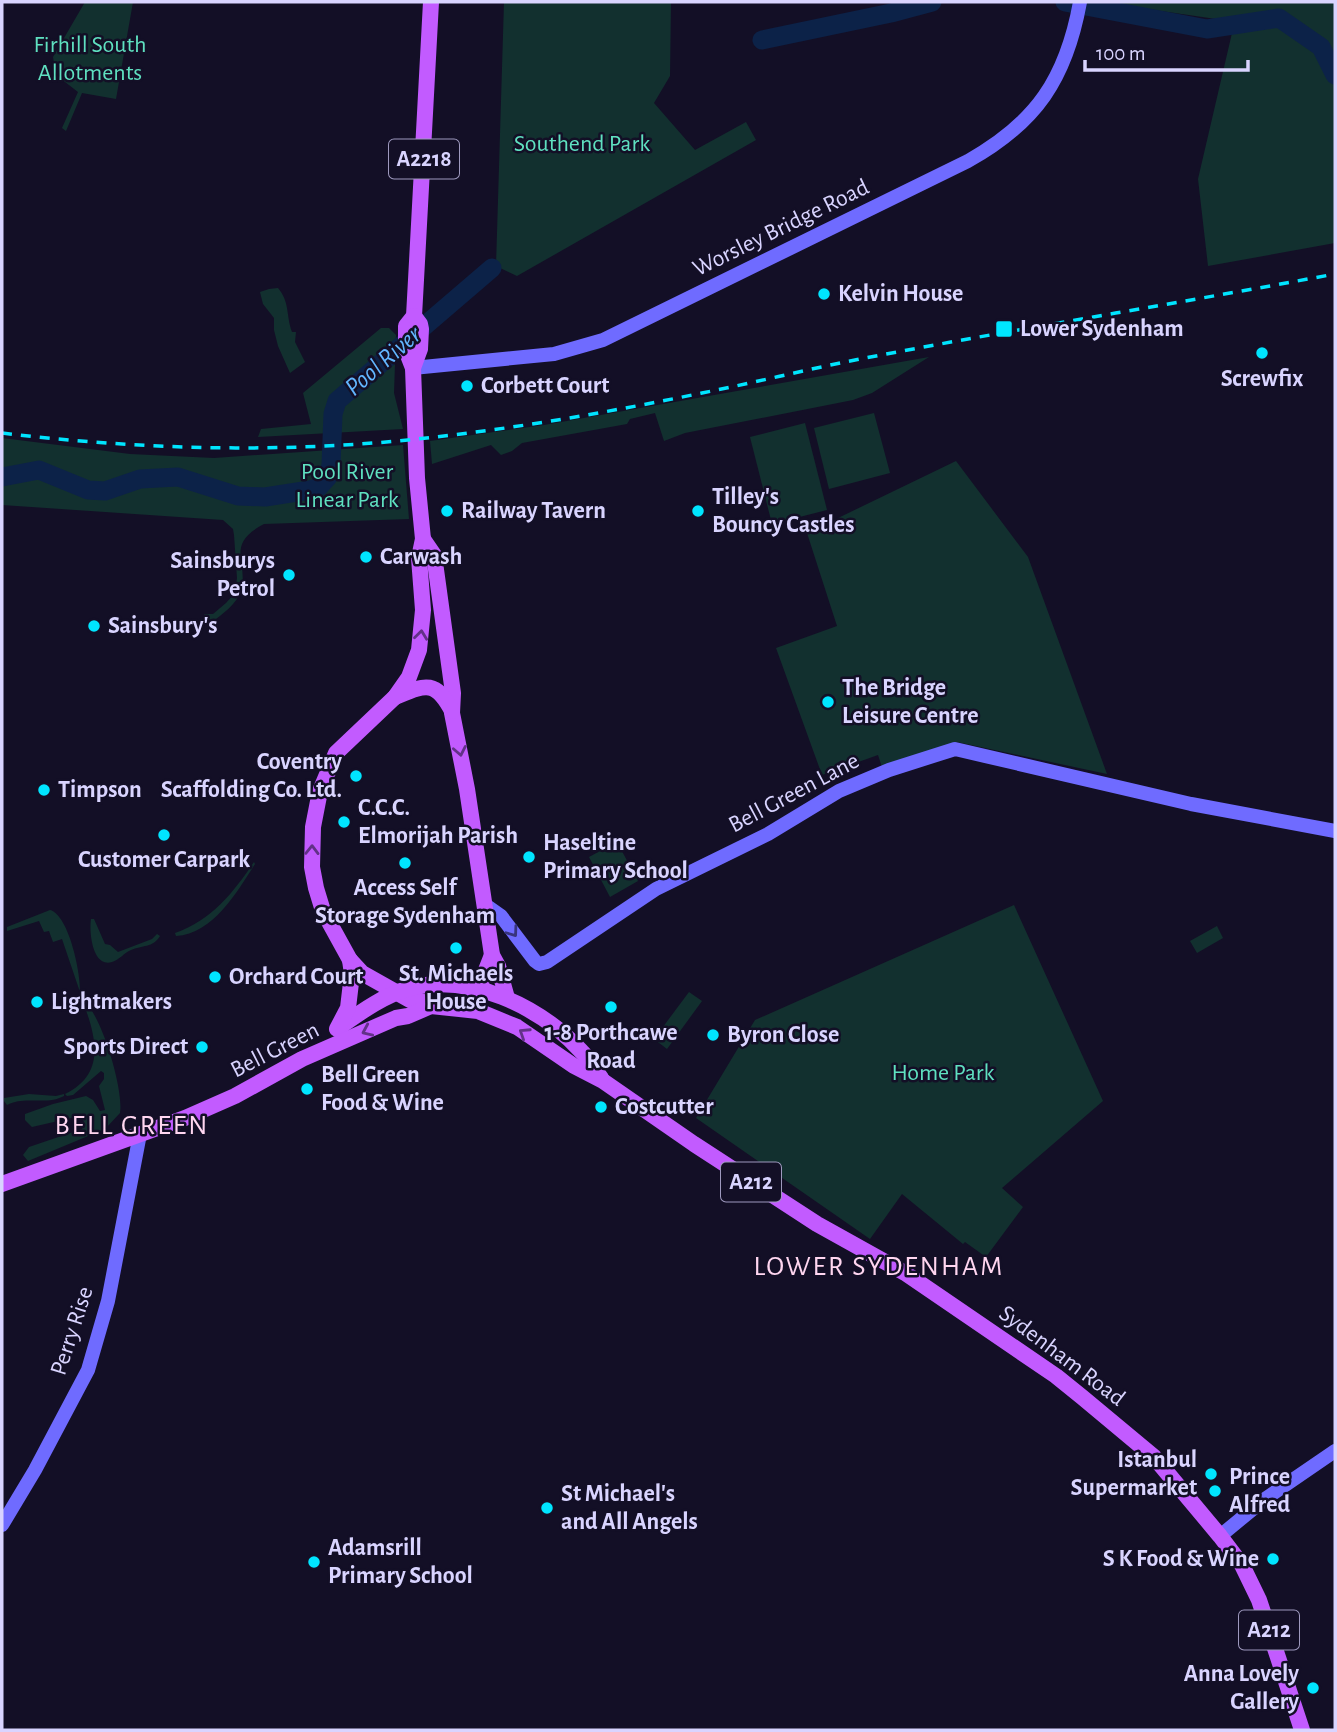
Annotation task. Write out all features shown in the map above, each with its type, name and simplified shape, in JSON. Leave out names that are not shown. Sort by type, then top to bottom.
[{"type":"main road","name":"A2218","points":[[337,1029],[348,1008],[352,974],[350,960],[323,911],[316,888],[312,847],[316,810],[325,776],[336,753],[395,697],[409,677],[419,650],[424,610],[419,558],[423,539],[417,478],[413,368],[405,350],[410,321],[431,2]]},
{"type":"main road","name":"A2218","points":[[410,321],[420,324],[420,349],[413,368]]},
{"type":"main road","name":"A2218","points":[[423,539],[433,555],[449,659],[453,693],[452,713],[492,955],[507,998]]},
{"type":"main road","name":"A2218","points":[[395,697],[421,687],[434,688],[442,694],[452,713]]},
{"type":"main road","name":"A2218","points":[[473,1009],[492,955]]},
{"type":"main road","points":[[350,960],[362,972],[395,993],[431,1006]]},
{"type":"main road","name":"Sydenham Road","points":[[337,1029],[395,993],[409,988],[443,984],[479,990],[507,998],[544,1019],[582,1051],[603,1081]]},
{"type":"main road","name":"A212","points":[[431,1006],[473,1009]]},
{"type":"main road","name":"Bell Green","points":[[140,1135],[235,1096],[302,1059],[396,1018],[431,1006]]},
{"type":"main road","name":"Sydenham Road","points":[[473,1009],[517,1027],[575,1066],[603,1081],[774,1197],[905,1273],[1056,1376],[1154,1457],[1242,1565],[1259,1600],[1302,1730]]},
{"type":"main road","name":"A212","points":[[302,1059],[337,1029]]},
{"type":"main road","name":"A212","points":[[2,1184],[140,1135]]},
{"type":"street","name":"Worsley Bridge Road","points":[[413,368],[554,354],[603,340],[968,162],[1009,135],[1040,105],[1056,76],[1080,6]]},
{"type":"street","name":"Bell Green Lane","points":[[484,904],[501,916],[535,961],[539,964],[547,962],[656,889],[768,834],[839,791],[889,770],[955,749],[1191,804],[1335,831]]},
{"type":"street","name":"Perry Rise","points":[[2,1525],[35,1471],[88,1370],[108,1301],[140,1135]]},
{"type":"street","points":[[1220,1536],[1265,1499],[1335,1451]]},
{"type":"green space","name":"Firhill South Allotments","points":[[85,2],[133,2],[116,99],[82,93],[66,131],[62,128],[78,92],[56,75],[53,57]]},
{"type":"green space","name":"Southend Park","points":[[504,2],[671,2],[670,76],[654,103],[695,150],[746,122],[756,140],[517,276],[496,266]]},
{"type":"green space","points":[[1099,2],[1335,2],[1335,74],[1315,35],[1289,17],[1268,13],[1223,20]]},
{"type":"green space","points":[[1276,24],[1316,49],[1330,78],[1335,81],[1335,243],[1208,266],[1198,179],[1232,33]]},
{"type":"green space","points":[[278,288],[286,304],[292,332],[296,332],[295,342],[305,362],[290,373],[278,346],[274,318],[263,304],[260,292]]},
{"type":"green space","name":"Pool River Linear Park","points":[[381,328],[389,328],[396,335],[394,393],[403,429],[258,437],[261,429],[311,424],[303,393]]},
{"type":"green space","points":[[929,357],[872,393],[853,400],[685,433],[664,441],[655,413],[630,419],[627,424],[522,443],[501,455],[491,445],[432,464],[430,441],[544,425]]},
{"type":"green space","points":[[874,413],[890,473],[829,489],[814,428]]},
{"type":"green space","points":[[805,423],[827,510],[772,524],[750,437]]},
{"type":"green space","name":"Pool River Linear Park","points":[[2,438],[130,454],[214,458],[403,445],[409,519],[264,524],[245,539],[241,547],[243,580],[239,596],[211,623],[206,622],[204,614],[213,614],[226,603],[235,593],[237,578],[233,529],[223,520],[2,505]]},
{"type":"green space","points":[[956,461],[1028,557],[1107,774],[957,742],[882,767],[878,755],[822,775],[776,648],[837,626],[807,533]]},
{"type":"green space","points":[[617,842],[638,881],[610,897],[589,857]]},
{"type":"green space","points":[[254,862],[232,899],[213,920],[201,928],[176,936],[175,933],[211,913]]},
{"type":"green space","name":"Home Park","points":[[1014,905],[1103,1101],[1002,1188],[1023,1207],[986,1257],[965,1242],[963,1244],[902,1194],[870,1239],[696,1118],[755,1020]]},
{"type":"green space","points":[[50,910],[57,914],[68,933],[76,959],[80,992],[62,939],[53,942],[49,931],[44,932],[39,921],[7,931],[7,927]]},
{"type":"green space","points":[[91,919],[94,919],[105,944],[118,952],[152,939],[157,934],[160,936],[151,944],[131,950],[115,961],[105,962],[93,947]]},
{"type":"green space","points":[[1217,926],[1223,938],[1197,953],[1190,941]]},
{"type":"green space","points":[[689,992],[702,1001],[667,1049],[654,1039]]},
{"type":"green space","points":[[82,999],[97,1019],[110,1052],[118,1087],[120,1113],[105,1129],[28,1161],[23,1155],[29,1147],[82,1129],[84,1122],[80,1116],[32,1127],[25,1120],[25,1114],[86,1096],[93,1100],[100,1111],[105,1110],[99,1086],[104,1079],[104,1073],[101,1071],[73,1095],[65,1094],[79,1085],[93,1064],[94,1039]]},
{"type":"green space","points":[[29,1094],[64,1096],[7,1105],[4,1101],[4,1098]]},
{"type":"waterway","name":"Pool River","points":[[762,40],[932,2]]},
{"type":"waterway","name":"Pool River","points":[[1065,2],[1207,29],[1279,18],[1321,47],[1335,75]]},
{"type":"waterway","name":"Pool River","points":[[2,477],[39,470],[88,490],[105,491],[140,479],[178,477],[238,496],[265,497],[319,487],[328,477],[331,465],[333,414],[337,401],[492,268]]},
{"type":"railway","points":[[2,433],[109,443],[218,448],[327,446],[435,437],[603,412],[915,349],[1335,274]]},
{"type":"place","name":"Kelvin House","points":[[824,294]]},
{"type":"place","name":"Lower Sydenham","points":[[1004,329]]},
{"type":"place","name":"Screwfix","points":[[1262,353]]},
{"type":"place","name":"Corbett Court","points":[[467,386]]},
{"type":"place","name":"Railway Tavern","points":[[447,511]]},
{"type":"place","name":"Tilley's Bouncy Castles","points":[[698,511]]},
{"type":"place","name":"Carwash","points":[[366,557]]},
{"type":"place","name":"Sainsburys Petrol","points":[[289,575]]},
{"type":"place","name":"Sainsbury's","points":[[94,626]]},
{"type":"place","name":"The Bridge Leisure Centre","points":[[828,702]]},
{"type":"place","name":"Coventry Scaffolding Co. Ltd.","points":[[356,776]]},
{"type":"place","name":"Timpson","points":[[44,790]]},
{"type":"place","name":"C.C.C. Elmorijah Parish","points":[[344,822]]},
{"type":"place","name":"Customer Carpark","points":[[164,835]]},
{"type":"place","name":"Haseltine Primary School","points":[[529,857]]},
{"type":"place","name":"Access Self Storage Sydenham","points":[[405,863]]},
{"type":"place","name":"St. Michaels House","points":[[456,948]]},
{"type":"place","name":"Orchard Court","points":[[215,977]]},
{"type":"place","name":"Lightmakers","points":[[37,1002]]},
{"type":"place","name":"1-8 Porthcawe Road","points":[[611,1007]]},
{"type":"place","name":"Byron Close","points":[[713,1035]]},
{"type":"place","name":"Sports Direct","points":[[202,1047]]},
{"type":"place","name":"Bell Green Food & Wine","points":[[307,1089]]},
{"type":"place","name":"Costcutter","points":[[601,1107]]},
{"type":"place","name":"Istanbul Supermarket","points":[[1211,1474]]},
{"type":"place","name":"Prince Alfred","points":[[1215,1491]]},
{"type":"place","name":"St Michael's and All Angels","points":[[547,1508]]},
{"type":"place","name":"S K Food & Wine","points":[[1273,1559]]},
{"type":"place","name":"Adamsrill Primary School","points":[[314,1562]]},
{"type":"place","name":"Anna Lovely Gallery","points":[[1313,1688]]},
{"type":"district","name":"BELL GREEN","points":[[132,1126]]},
{"type":"district","name":"LOWER SYDENHAM","points":[[879,1267]]}]
